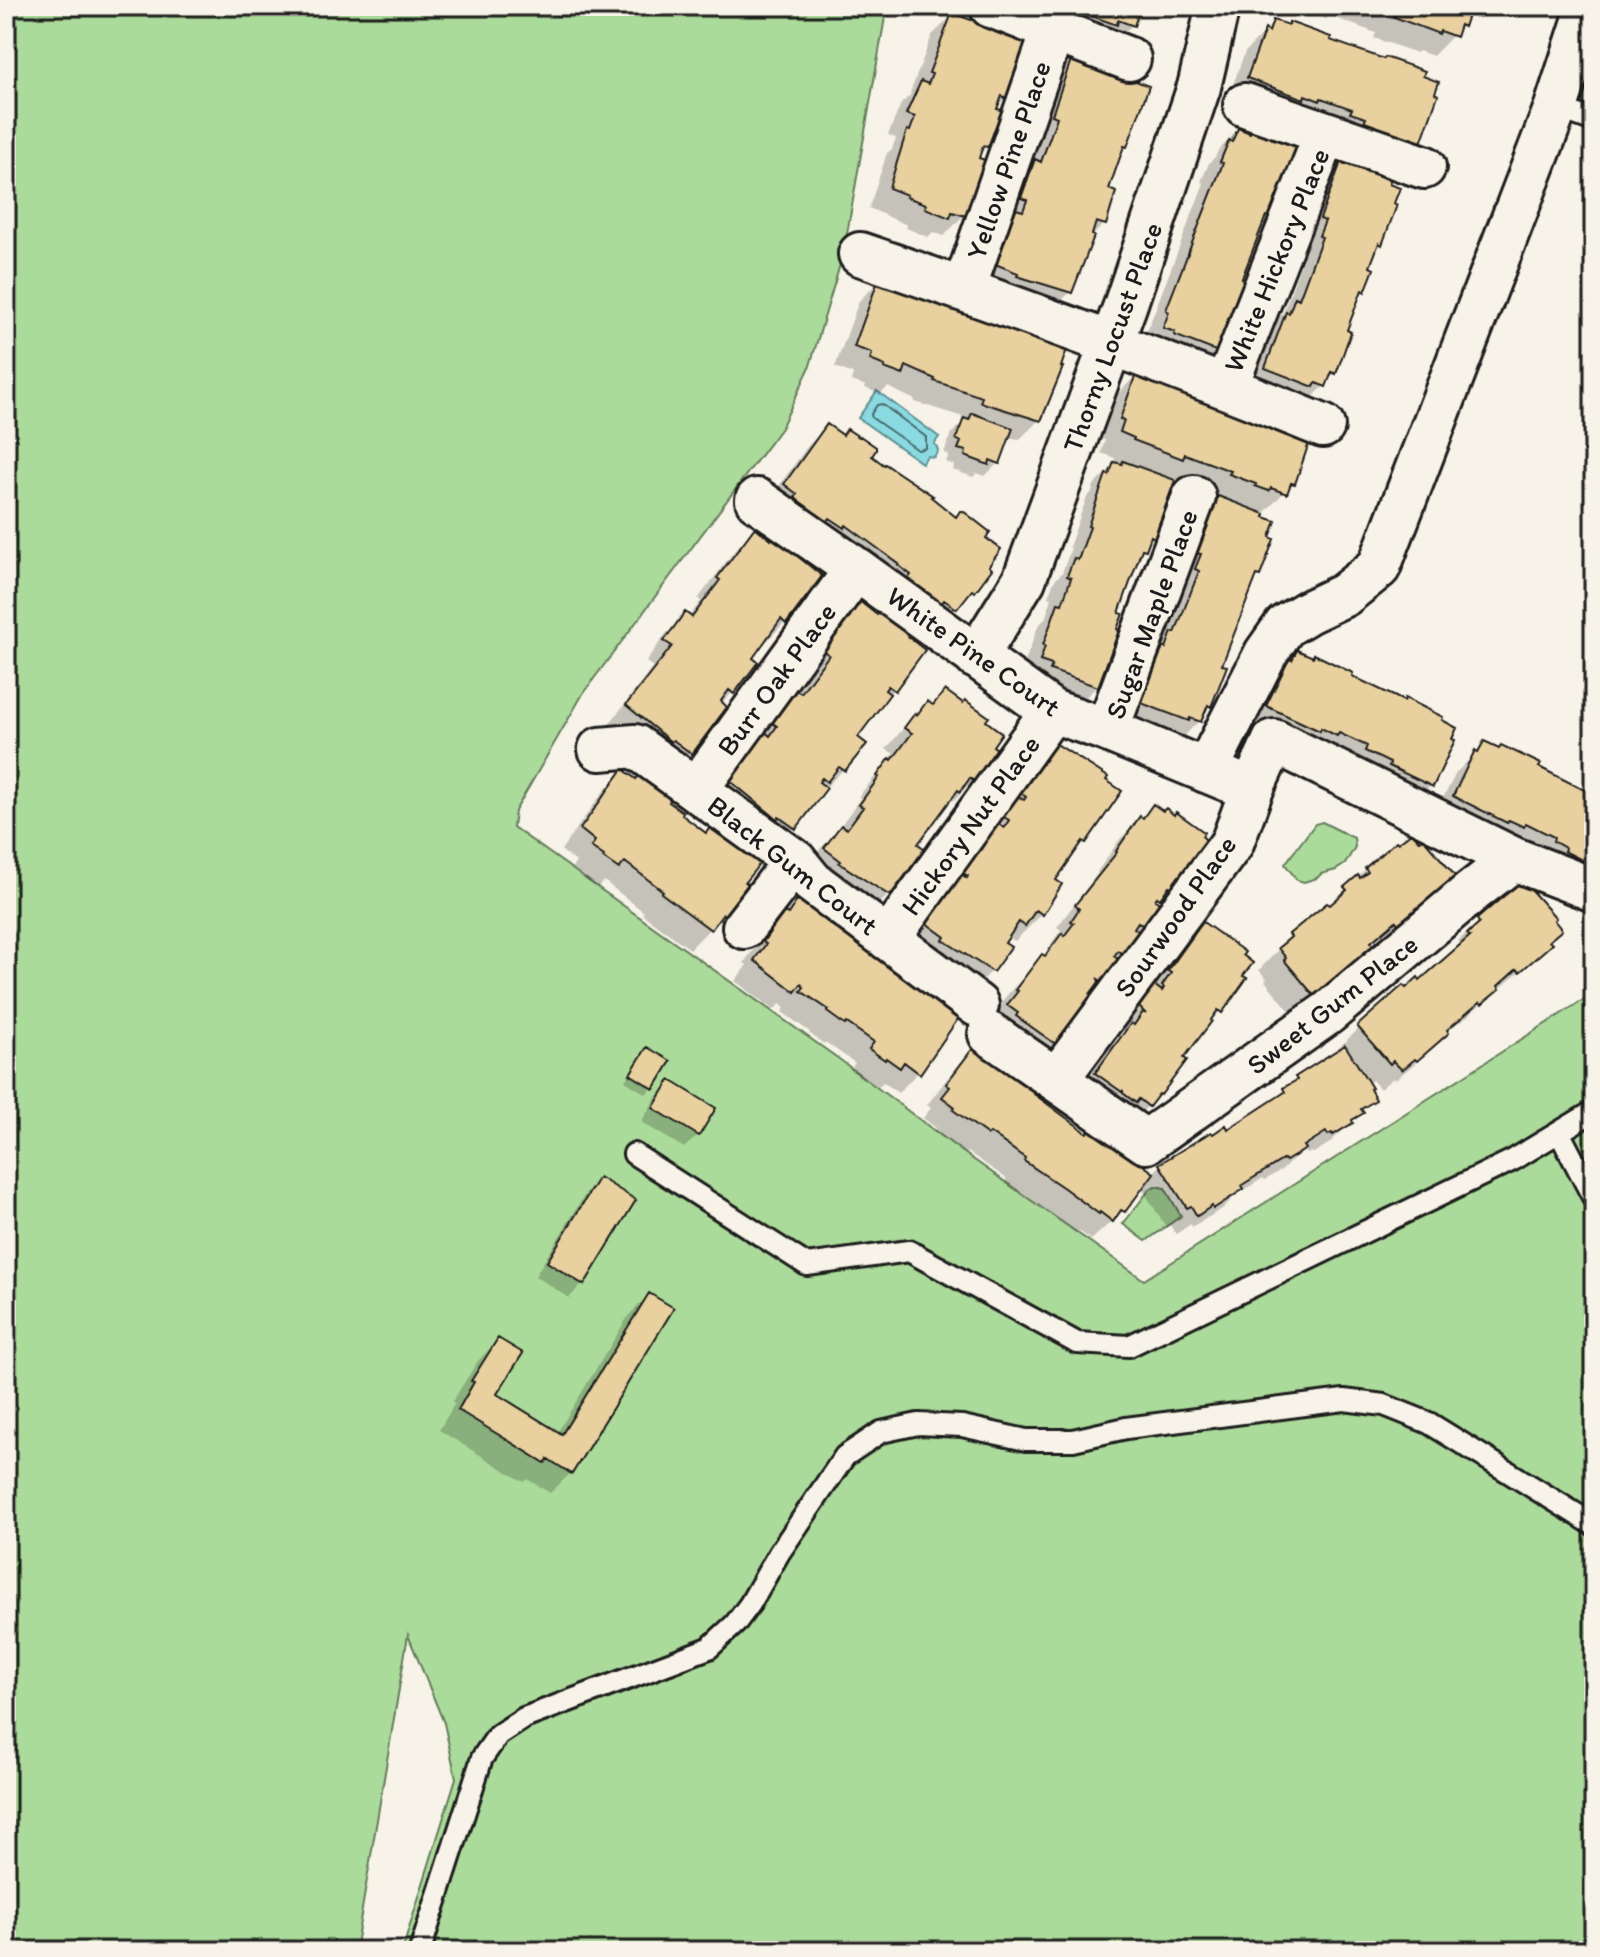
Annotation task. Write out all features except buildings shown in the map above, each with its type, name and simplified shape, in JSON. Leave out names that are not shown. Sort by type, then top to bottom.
[{"type":"street","points":[[991,6],[1129,59]]},
{"type":"street","name":"Thorny Locust Place","points":[[976,657],[1024,580],[1095,338],[1199,87],[1218,6]]},
{"type":"street","points":[[1206,771],[1266,653],[1285,626],[1344,595],[1379,567],[1575,114],[1589,6]]},
{"type":"street","name":"Yellow Pine Place","points":[[964,289],[1053,31]]},
{"type":"street","points":[[1245,105],[1424,167]]},
{"type":"street","name":"White Hickory Place","points":[[1226,387],[1326,133]]},
{"type":"street","points":[[860,254],[964,289],[1323,426]]},
{"type":"street","name":"Sugar Maple Place","points":[[1107,730],[1194,497]]},
{"type":"street","name":"White Pine Court","points":[[757,500],[1052,711],[1252,789]]},
{"type":"street","name":"Burr Oak Place","points":[[696,790],[856,569]]},
{"type":"street","name":"Hickory Nut Place","points":[[888,939],[1052,711]]},
{"type":"street","name":"Sourwood Place","points":[[1057,1079],[1232,843],[1274,741],[1514,859]]},
{"type":"street","name":"Black Gum Court","points":[[600,749],[635,746],[795,861],[812,882],[888,939],[1057,1079],[1146,1142]]},
{"type":"street","points":[[1514,859],[1594,890]]},
{"type":"street","name":"Sweet Gum Place","points":[[1146,1142],[1328,1013],[1514,859]]},
{"type":"street","points":[[744,927],[795,861]]},
{"type":"lane","points":[[634,1154],[807,1265],[909,1251],[1077,1343],[1129,1346],[1513,1160],[1594,1111]]},
{"type":"lane","points":[[1559,1132],[1594,1199]]},
{"type":"lane","points":[[420,1951],[482,1758],[498,1735],[524,1718],[709,1648],[735,1624],[750,1604],[779,1553],[845,1456],[881,1432],[918,1424],[947,1425],[1026,1440],[1073,1440],[1126,1428],[1344,1400],[1384,1405],[1429,1423],[1594,1525]]},
{"type":"green space","points":[[6,6],[887,6],[844,251],[809,369],[781,428],[584,692],[515,811],[513,827],[1144,1280],[1594,993],[1594,1951],[402,1951],[456,1778],[444,1723],[408,1635],[355,1951],[6,1951]]},
{"type":"green space","points":[[1322,822],[1354,838],[1355,847],[1345,864],[1336,870],[1304,882],[1297,880],[1285,864],[1315,824]]},
{"type":"green space","points":[[1155,1186],[1165,1188],[1181,1216],[1146,1241],[1123,1224]]},
{"type":"water","points":[[877,391],[939,437],[934,444],[938,451],[934,457],[927,456],[922,463],[858,418]]}]
